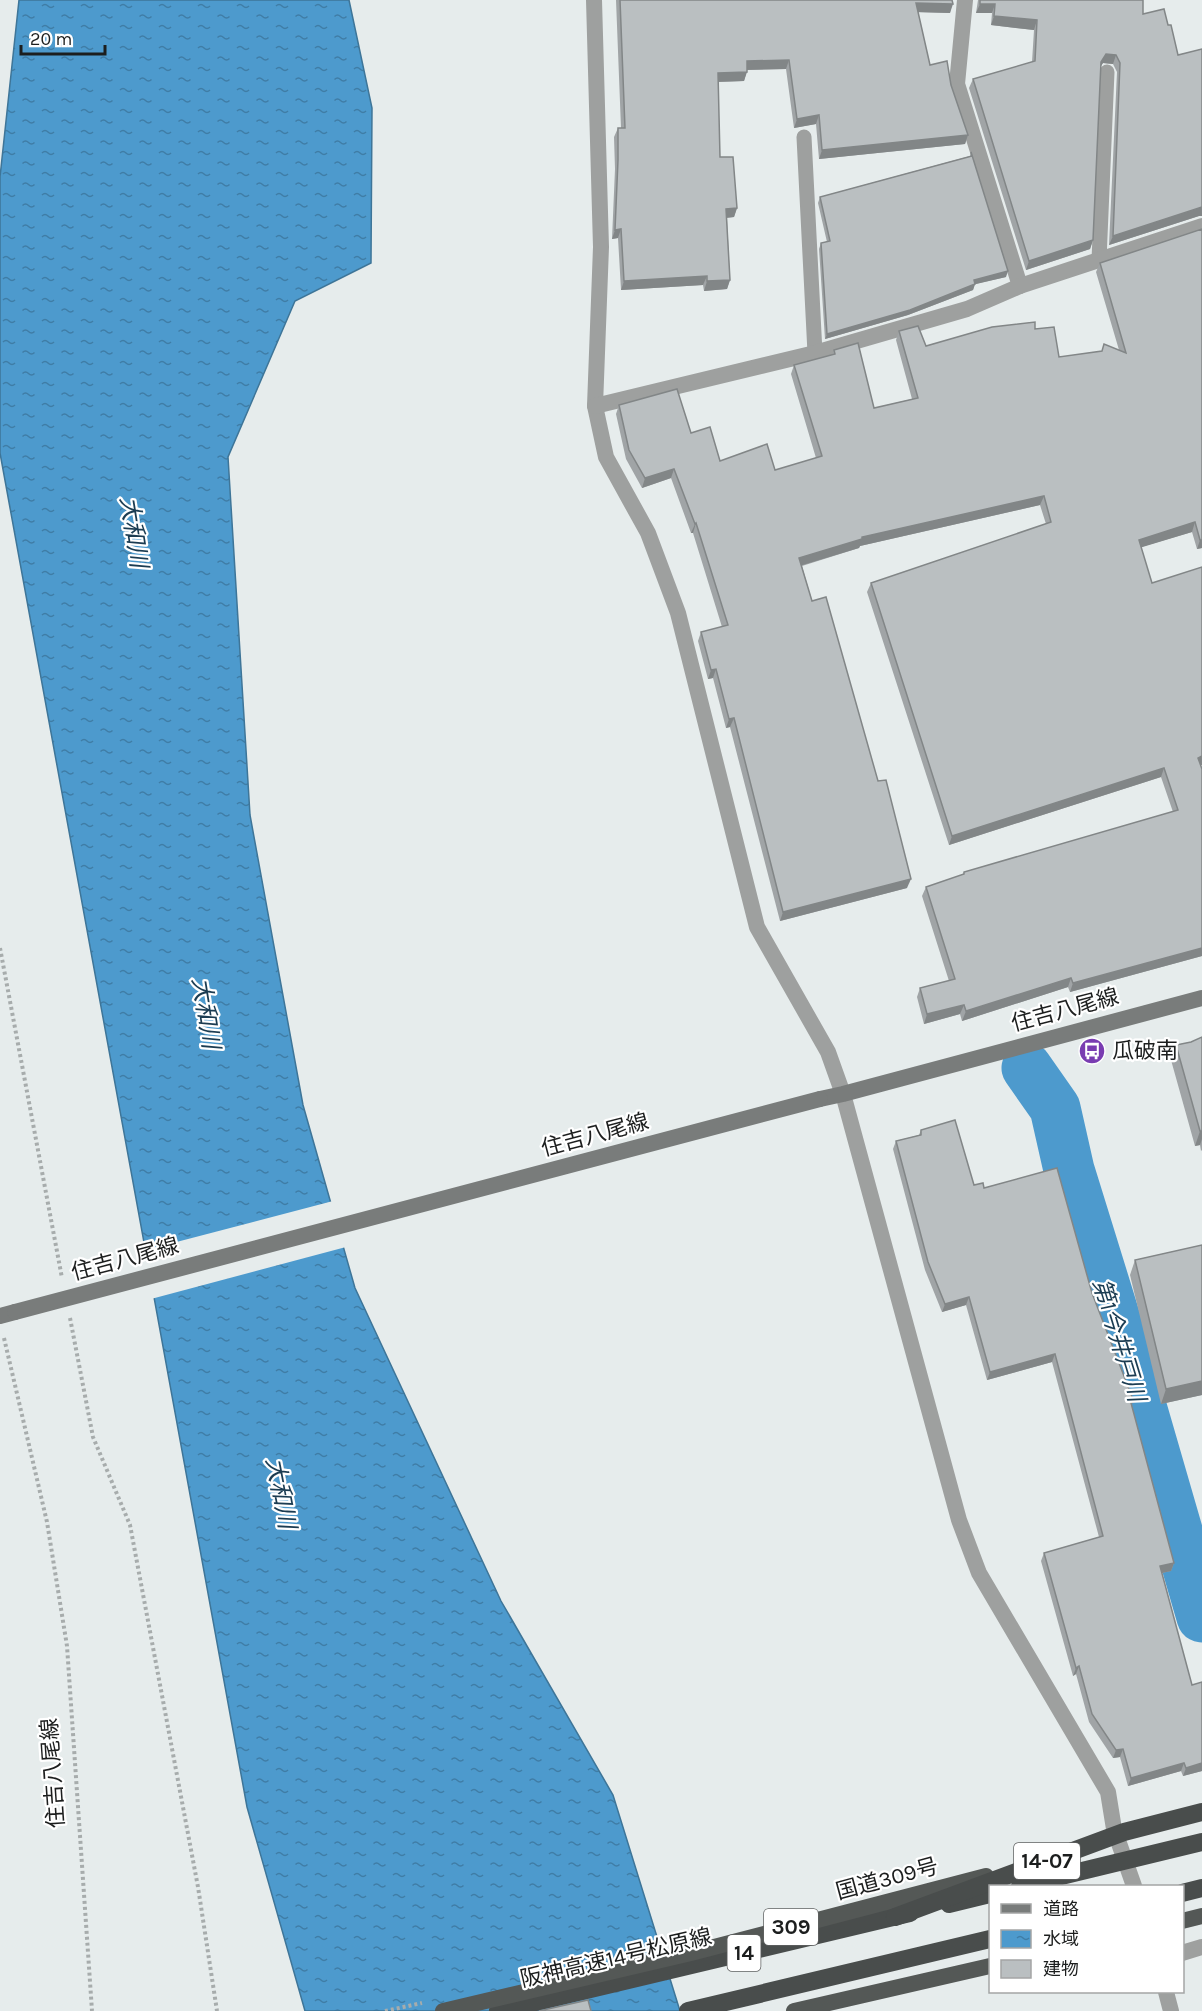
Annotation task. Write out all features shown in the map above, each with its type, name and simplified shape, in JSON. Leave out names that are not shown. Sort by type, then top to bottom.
[{"type":"highway","name":"14-07","points":[[895,1917],[1124,1832],[1202,1812]]},
{"type":"highway","name":"国道309号","points":[[443,2011],[691,1953],[1202,1820]]},
{"type":"highway","points":[[1028,1885],[1202,1842]]},
{"type":"highway","points":[[1184,1892],[1202,1888]]},
{"type":"highway","name":"阪神高速14号松原線","points":[[498,2011],[989,1894]]},
{"type":"highway","points":[[1184,1920],[1202,1916]]},
{"type":"highway","name":"14","points":[[688,2011],[989,1939]]},
{"type":"highway","points":[[794,2011],[989,1966]]},
{"type":"main road","name":"住吉八尾線","points":[[8,1314],[1202,998]]},
{"type":"street","points":[[594,0],[601,247],[595,406],[606,457],[648,533],[678,613],[757,927],[828,1052],[843,1094],[959,1520],[979,1573],[1108,1792],[1114,1829],[1133,1885]]},
{"type":"street","points":[[965,0],[957,84],[1020,286]]},
{"type":"street","points":[[595,406],[815,353],[967,309],[1020,286],[1202,226]]},
{"type":"street","points":[[1114,1829],[1202,1806]]},
{"type":"street","points":[[1184,1952],[1202,1947]]},
{"type":"street","points":[[1160,1993],[1162,2011]]},
{"type":"street","points":[[1166,1993],[1171,2011]]},
{"type":"lane","points":[[1099,260],[1107,72]]},
{"type":"lane","points":[[804,136],[815,353]]},
{"type":"path","points":[[0,948],[64,1286]]},
{"type":"path","points":[[68,1309],[93,1437],[130,1525],[198,1887],[217,2011]]},
{"type":"path","name":"住吉八尾線","points":[[3,1334],[47,1522],[67,1646],[92,2011]]},
{"type":"water","name":"大和川","points":[[19,0],[349,0],[372,108],[371,263],[295,301],[228,457],[250,815],[303,1105],[355,1288],[501,1601],[613,1795],[680,2011],[305,2011],[247,1807],[0,453],[0,177]]},
{"type":"pier","points":[[333,1201],[346,1247],[151,1299],[142,1251]]},
{"type":"building","points":[[620,0],[952,0],[953,4],[916,3],[930,65],[947,61],[951,85],[968,135],[822,150],[819,115],[797,119],[789,60],[747,61],[747,72],[718,73],[720,157],[733,157],[737,208],[726,209],[730,280],[707,281],[707,276],[624,281],[621,229],[615,230],[618,128],[625,128]]},
{"type":"building","points":[[980,0],[1143,0],[1143,14],[1164,9],[1168,25],[1171,25],[1178,55],[1202,49],[1202,207],[1113,236],[1120,63],[1116,55],[1106,54],[1101,62],[1093,240],[1029,261],[973,79],[1035,61],[1037,20],[994,16],[995,4],[980,4]]},
{"type":"building","points":[[971,152],[1008,271],[974,280],[975,284],[910,310],[827,334],[821,243],[830,241],[820,197],[972,156]]},
{"type":"building","points":[[1202,229],[1202,540],[1200,540],[1195,522],[1139,540],[1152,583],[1202,567],[1202,756],[1198,758],[1202,769],[1202,948],[1073,983],[1071,978],[966,1011],[964,1005],[927,1014],[920,988],[955,979],[926,887],[964,874],[964,872],[1178,810],[1164,768],[952,836],[871,583],[1051,522],[1044,496],[862,537],[862,539],[799,558],[812,601],[826,597],[878,781],[886,780],[911,879],[783,912],[734,718],[729,719],[716,669],[711,670],[701,632],[728,625],[696,523],[674,469],[645,478],[629,450],[619,405],[677,389],[691,433],[710,427],[720,461],[767,444],[775,470],[822,456],[794,365],[835,354],[834,350],[858,343],[874,408],[918,398],[899,331],[918,326],[926,346],[992,327],[1035,322],[1035,329],[1054,327],[1059,357],[1102,351],[1104,344],[1126,353],[1100,263]]},
{"type":"building","points":[[1202,1037],[1202,1131],[1200,1131],[1176,1045]]},
{"type":"building","points":[[955,1120],[974,1185],[983,1183],[984,1188],[1057,1168],[1092,1293],[1134,1402],[1131,1403],[1174,1563],[1160,1566],[1192,1685],[1202,1682],[1202,1763],[1186,1768],[1184,1763],[1131,1778],[1123,1749],[1116,1750],[1092,1714],[1079,1666],[1076,1668],[1044,1553],[1103,1536],[1055,1354],[990,1372],[969,1297],[945,1304],[928,1262],[896,1141],[921,1135],[921,1130]]},
{"type":"building","points":[[1202,1245],[1202,1381],[1166,1389],[1135,1260]]},
{"type":"building","points":[[588,2000],[591,2011],[539,2011]]},
{"type":"waterway","name":"第1今井戸川","points":[[1027,1068],[1055,1108],[1069,1170],[1125,1351],[1202,1617]]},
{"type":"place","name":"瓜破南","points":[[1092,1051]]}]
